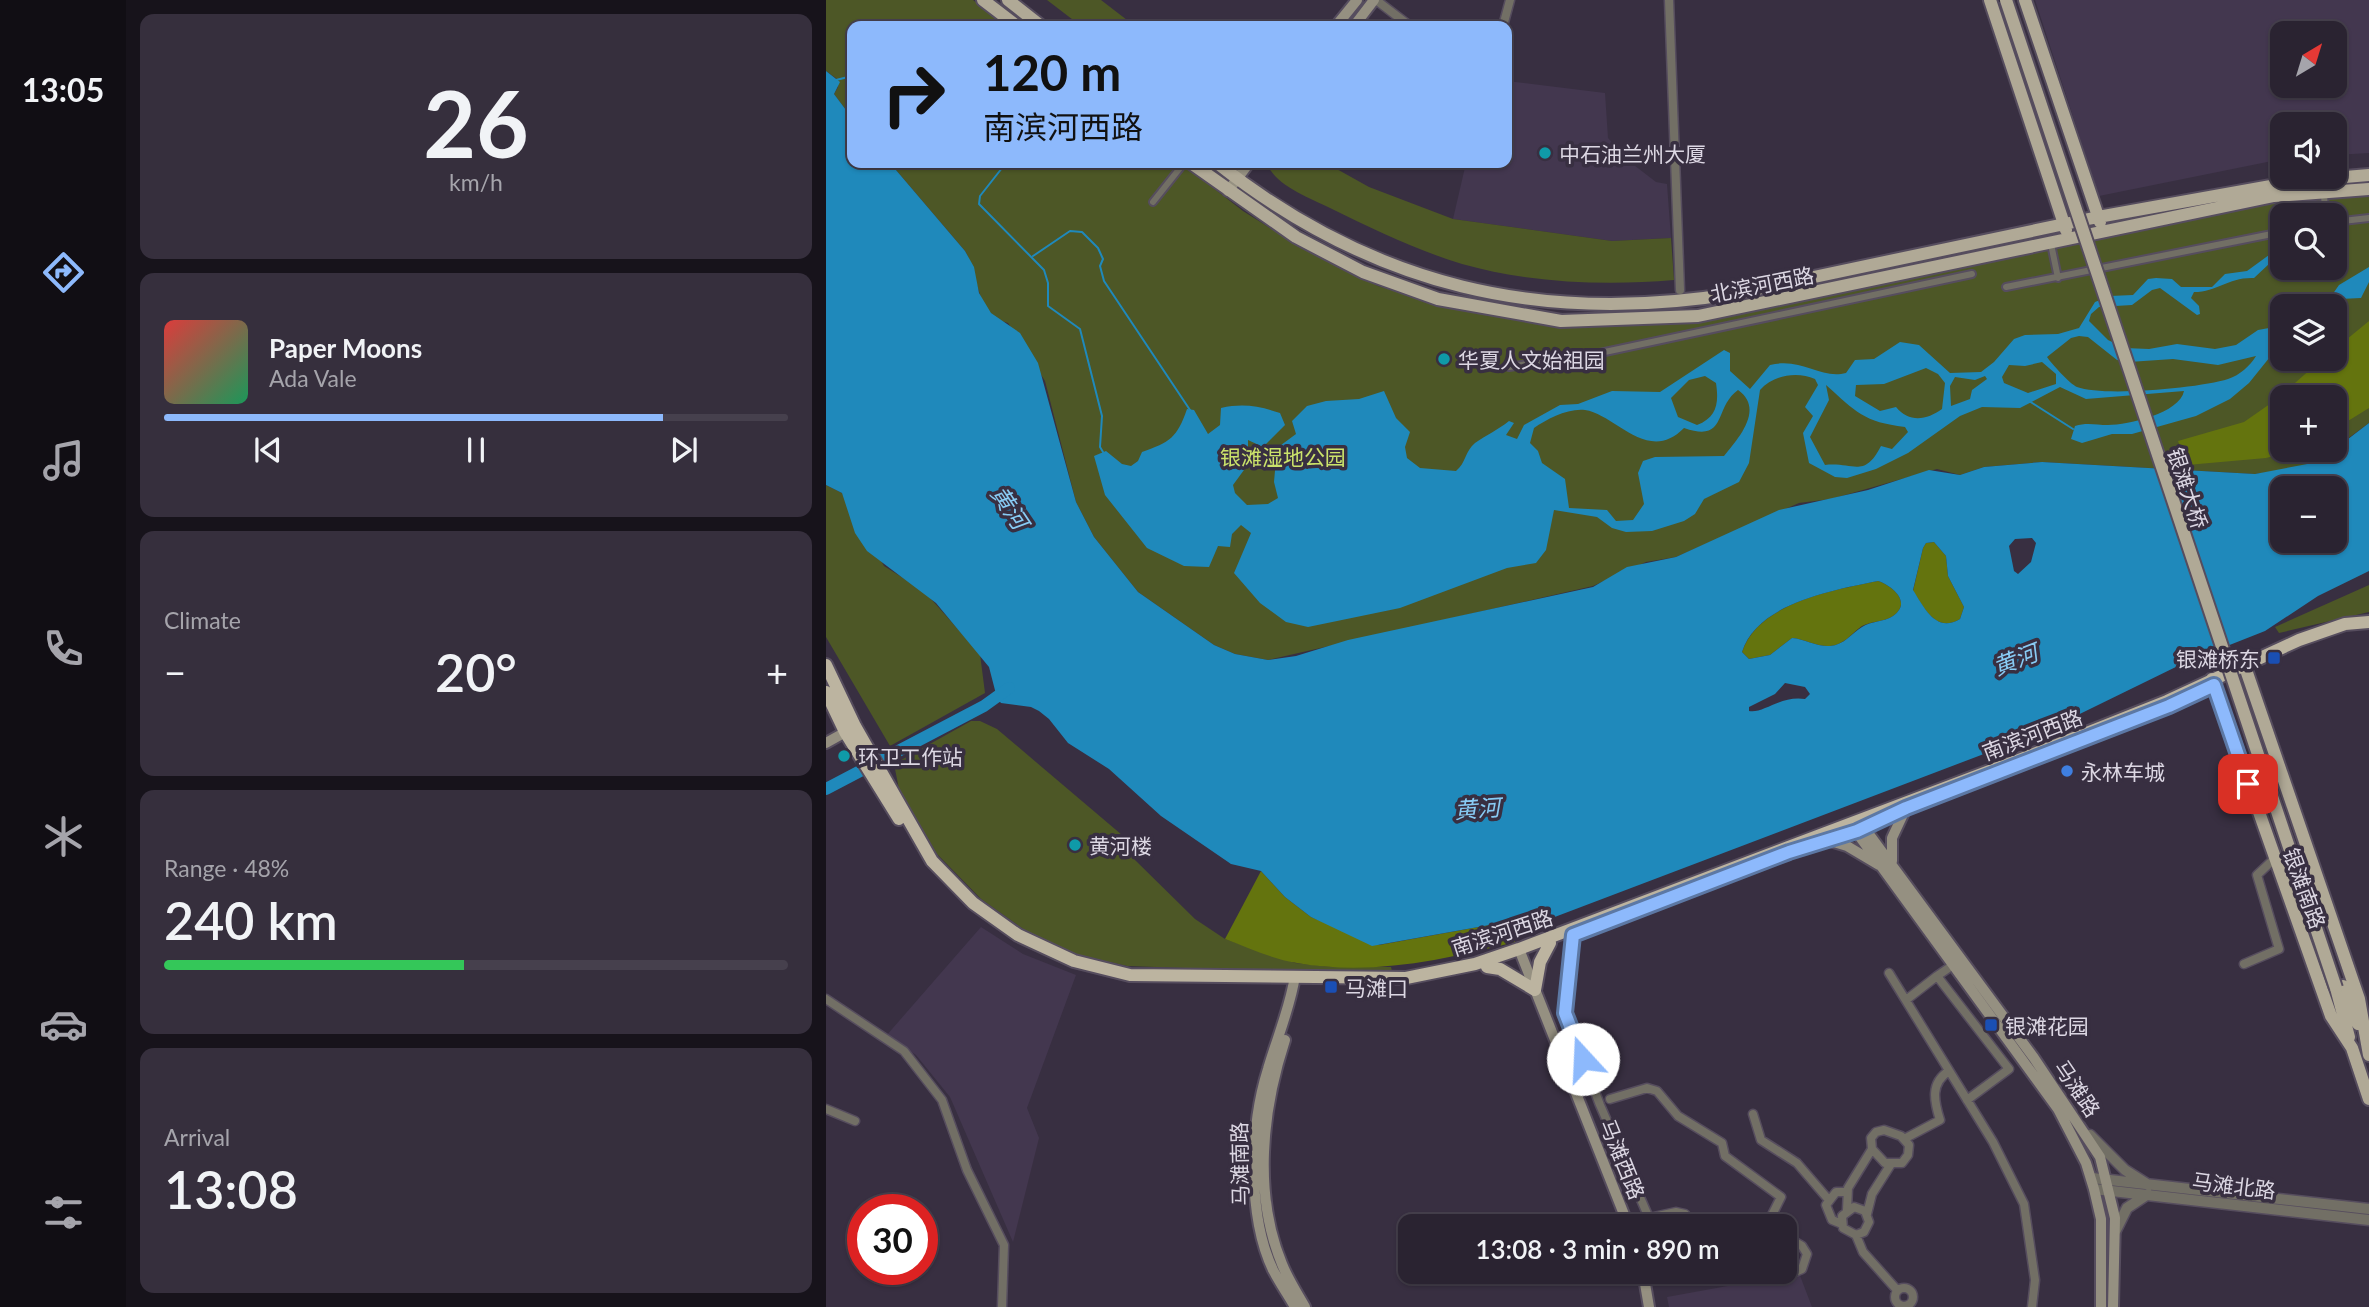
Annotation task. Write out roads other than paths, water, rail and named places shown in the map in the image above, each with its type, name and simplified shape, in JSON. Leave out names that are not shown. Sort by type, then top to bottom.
[{"type":"highway","points":[[2213,682],[2345,624],[2369,622]]},
{"type":"highway","points":[[2245,667],[2301,646],[2369,629]]},
{"type":"highway","name":"南滨河西路","points":[[826,665],[850,729]]},
{"type":"highway","name":"南滨河西路","points":[[826,692],[932,861],[973,903],[1017,935],[1042,948],[1074,961],[1130,975],[1406,984],[1487,967],[1520,951],[1857,825],[2213,682]]},
{"type":"highway","name":"南滨河西路","points":[[1298,979],[1405,978],[1475,964],[1550,943],[1827,840],[1857,825],[2144,716],[2213,682]]},
{"type":"highway","points":[[1487,967],[1500,969],[1535,990],[1540,962],[1550,943]]},
{"type":"main road","points":[[983,0],[1010,21]]},
{"type":"main road","points":[[1007,0],[1034,21]]},
{"type":"main road","points":[[1340,21],[1357,0]]},
{"type":"main road","points":[[1358,21],[1375,0]]},
{"type":"main road","points":[[1990,0],[2069,240]]},
{"type":"main road","name":"银滩大桥","points":[[2006,0],[2340,987]]},
{"type":"main road","name":"银滩大桥","points":[[2013,0],[2340,987]]},
{"type":"main road","points":[[2025,0],[2104,232]]},
{"type":"main road","name":"北滨河西路","points":[[1198,168],[1296,237],[1363,272],[1438,299],[1561,321],[1698,316],[2274,196],[2324,190],[2369,189]]},
{"type":"main road","points":[[1216,182],[1227,168]]},
{"type":"main road","points":[[1227,168],[1228,191]]},
{"type":"main road","name":"北滨河西路","points":[[1227,168],[1305,225],[1369,257],[1461,288],[1546,303],[1605,306],[1678,303],[2098,217],[2298,181],[2369,175]]},
{"type":"main road","name":"银滩南路","points":[[2245,667],[2359,999],[2368,1049]]},
{"type":"main road","name":"银滩南路","points":[[2213,682],[2331,1016],[2352,1048],[2369,1099]]},
{"type":"main road","points":[[826,743],[850,729]]},
{"type":"main road","points":[[1827,840],[1888,865],[1892,838],[1906,808]]},
{"type":"main road","name":"马滩路","points":[[1857,825],[2082,1126],[2100,1157],[2116,1231],[2113,1307]]},
{"type":"main road","name":"马滩路","points":[[1888,865],[1953,965],[2058,1109],[2093,1184],[2101,1219],[2101,1307]]},
{"type":"main road","name":"马滩西路","points":[[1520,951],[1624,1214]]},
{"type":"main road","name":"马滩南路","points":[[1295,1307],[1272,1268],[1260,1222],[1254,1145],[1263,1086],[1298,979]]},
{"type":"main road","name":"马滩南路","points":[[1298,979],[1273,1080],[1264,1152],[1269,1221],[1282,1264],[1305,1307]]},
{"type":"main road","points":[[2340,987],[2352,1048]]},
{"type":"main road","points":[[2340,987],[2368,1049]]},
{"type":"main road","points":[[1645,1284],[1649,1307]]},
{"type":"street","points":[[1375,0],[1403,21]]},
{"type":"street","points":[[1504,21],[1510,0]]},
{"type":"street","points":[[1669,0],[1680,290]]},
{"type":"street","points":[[1153,202],[1180,168]]},
{"type":"street","points":[[2324,190],[2325,203]]},
{"type":"street","points":[[2347,221],[2369,218]]},
{"type":"street","points":[[2006,287],[2270,234]]},
{"type":"street","points":[[2050,244],[2058,278]]},
{"type":"street","points":[[1509,368],[1600,353],[1972,274]]},
{"type":"street","name":"南滨河西路","points":[[826,705],[850,729]]},
{"type":"street","points":[[2244,964],[2279,949],[2257,875],[2274,859]]},
{"type":"street","points":[[1573,935],[1565,1013],[1600,1105],[1647,1214]]},
{"type":"street","points":[[1906,1000],[1953,965]]},
{"type":"street","points":[[1889,973],[1967,1100],[2024,1204],[2035,1280],[2032,1307]]},
{"type":"street","points":[[1937,976],[2009,1069],[1967,1100]]},
{"type":"street","points":[[826,999],[904,1051],[942,1100],[967,1170],[1004,1245],[1003,1307]]},
{"type":"street","points":[[1904,1139],[1940,1120],[1934,1093],[1940,1078],[1949,1071]]},
{"type":"street","points":[[1610,1099],[1647,1088],[1657,1091],[1678,1116],[1723,1143],[1725,1156],[1781,1197],[1772,1214]]},
{"type":"street","points":[[826,1109],[855,1121]]},
{"type":"street","points":[[1753,1114],[1756,1132],[1761,1140],[1797,1163],[1828,1199],[1828,1216],[1842,1224],[1846,1231],[1856,1235],[1863,1252],[1897,1290]]},
{"type":"street","points":[[2082,1126],[2125,1170],[2150,1190],[2127,1208],[2116,1231]]},
{"type":"street","points":[[1880,1130],[1890,1130],[1904,1139],[1909,1145],[1908,1155],[1902,1163],[1891,1164],[1880,1160],[1872,1149],[1871,1138],[1880,1130]]},
{"type":"street","points":[[1842,1224],[1852,1178],[1872,1149]]},
{"type":"street","points":[[1856,1235],[1868,1226],[1867,1214],[1872,1194],[1891,1164]]},
{"type":"street","name":"马滩北路","points":[[2093,1184],[2369,1220]]},
{"type":"street","name":"马滩北路","points":[[2150,1190],[2369,1209]]},
{"type":"street","points":[[1828,1199],[1836,1192],[1847,1192]]},
{"type":"street","points":[[1847,1210],[1858,1208],[1867,1214]]},
{"type":"street","points":[[1667,1214],[1685,1214]]},
{"type":"street","points":[[1797,1242],[1807,1254],[1802,1269],[1797,1271]]},
{"type":"water","name":"黄河","points":[[826,71],[840,82],[834,94],[847,111],[847,168],[894,168],[965,251],[974,267],[979,293],[991,313],[1020,333],[1038,363],[1076,502],[1094,537],[1138,592],[1214,645],[1235,654],[1268,660],[1296,656],[1348,640],[1593,587],[1627,567],[1676,557],[1779,510],[1868,490],[1929,470],[1960,475],[1984,467],[2042,462],[2255,474],[2318,462],[2347,462],[2347,440],[2369,423],[2369,571],[2318,596],[2265,631],[2184,663],[2047,730],[1531,926],[1512,930],[1495,924],[1372,946],[1311,917],[1285,897],[1261,871],[1231,864],[1161,816],[1109,769],[1068,743],[1039,711],[1031,707],[1001,703],[997,698],[989,667],[936,603],[867,551],[855,533],[842,493],[826,485]],"holes":[[[2032,538],[2036,543],[2031,562],[2018,574],[2014,571],[2009,546],[2015,539]],[[1934,542],[1946,556],[1948,576],[1964,607],[1960,619],[1952,623],[1944,623],[1932,617],[1913,590],[1926,543]],[[1878,581],[1889,586],[1898,595],[1901,605],[1899,611],[1886,619],[1866,625],[1835,645],[1820,645],[1792,638],[1770,655],[1749,659],[1742,652],[1750,635],[1780,610],[1840,589]],[[1785,683],[1805,687],[1810,694],[1805,699],[1796,698],[1749,711],[1749,707],[1775,694]]]},
{"type":"water","points":[[2270,255],[2270,263],[2254,278],[2194,292],[2191,298],[2199,306],[2200,314],[2197,315],[2160,288],[2152,290],[2132,305],[2099,307],[2091,314],[2089,321],[2108,340],[2125,348],[2149,349],[2177,344],[2215,349],[2236,345],[2258,330],[2270,327],[2270,357],[2249,383],[2230,399],[2196,416],[2132,434],[2112,434],[2082,443],[2071,439],[2075,426],[2140,420],[2173,406],[2184,391],[2086,399],[2060,387],[2020,408],[1982,407],[1960,416],[1908,453],[1876,469],[1847,478],[1835,477],[1809,463],[1803,433],[1813,416],[1805,407],[1818,385],[1815,379],[1801,375],[1786,376],[1772,381],[1760,390],[1749,463],[1739,482],[1704,499],[1695,514],[1684,521],[1652,531],[1626,532],[1612,528],[1597,517],[1554,510],[1546,550],[1536,563],[1507,568],[1400,608],[1308,627],[1286,622],[1260,603],[1234,573],[1251,533],[1241,525],[1232,534],[1230,547],[1218,546],[1209,567],[1184,566],[1147,548],[1105,495],[1094,456],[1106,451],[1122,464],[1131,466],[1138,461],[1142,452],[1159,445],[1176,433],[1187,409],[1194,410],[1208,434],[1220,425],[1221,408],[1258,407],[1280,413],[1285,425],[1263,447],[1248,440],[1248,453],[1252,459],[1233,485],[1235,493],[1247,505],[1268,504],[1278,498],[1274,482],[1277,448],[1296,434],[1292,421],[1307,406],[1326,401],[1359,399],[1384,391],[1396,418],[1410,432],[1405,447],[1407,458],[1420,468],[1456,471],[1475,443],[1509,421],[1514,423],[1506,435],[1517,439],[1524,425],[1560,405],[1578,404],[1612,391],[1660,392],[1724,350],[1730,353],[1730,371],[1750,389],[1770,365],[1792,364],[1828,374],[1846,373],[1855,360],[1874,359],[1900,342],[1919,345],[1950,373],[1981,372],[1994,362],[2014,339],[2025,335],[2058,334],[2079,328],[2095,302],[2110,296],[2133,295],[2148,279],[2172,279],[2181,287],[2212,287],[2225,274],[2247,271]],"holes":[[[2088,337],[2117,360],[2129,362],[2173,359],[2218,365],[2256,356],[2248,367],[2237,375],[2215,382],[2152,390],[2090,390],[2074,385],[2047,357],[2071,338]],[[2042,362],[2056,374],[2056,384],[2028,393],[2004,383],[2002,377],[2009,365],[2025,366]],[[1926,368],[1938,374],[1945,383],[1942,409],[1930,416],[1912,418],[1896,407],[1880,411],[1855,396],[1856,385],[1884,384]],[[1705,376],[1716,383],[1717,397],[1713,413],[1697,425],[1678,417],[1671,398],[1689,380]],[[1985,376],[1987,379],[1972,390],[1970,399],[1951,406],[1950,386],[1955,377],[1975,380]],[[1826,385],[1861,414],[1880,422],[1905,427],[1908,432],[1892,449],[1881,446],[1875,456],[1863,466],[1825,465],[1810,437],[1829,400]],[[1738,390],[1749,406],[1746,424],[1730,449],[1724,456],[1655,457],[1643,461],[1638,473],[1644,504],[1633,520],[1616,521],[1607,510],[1569,508],[1565,479],[1542,463],[1538,451],[1530,443],[1534,428],[1565,412],[1585,410],[1596,413],[1645,440],[1671,438],[1684,428],[1707,431],[1714,427],[1730,397]]]},
{"type":"water","points":[[2369,267],[2369,282],[2361,298],[2347,299],[2347,294],[2333,294],[2339,285]]},
{"type":"waterway","points":[[836,80],[847,77]]},
{"type":"waterway","points":[[1002,168],[980,196],[979,204],[1044,270],[1048,283],[1048,306],[1080,329],[1102,416],[1100,447],[1103,452]]},
{"type":"waterway","points":[[1033,256],[1070,231],[1082,232],[1098,248],[1103,259],[1100,266],[1104,281],[1190,410]]},
{"type":"waterway","points":[[2029,401],[2073,429]]},
{"type":"waterway","points":[[826,789],[984,706],[1009,688]]},
{"type":"place","name":"中石油兰州大厦","points":[[1545,153]]},
{"type":"place","name":"华夏人文始祖园","points":[[1444,359]]},
{"type":"place","name":"银滩桥东","points":[[2274,658]]},
{"type":"place","name":"环卫工作站","points":[[844,756]]},
{"type":"place","name":"永林车城","points":[[2067,771]]},
{"type":"place","name":"黄河楼","points":[[1075,845]]},
{"type":"place","name":"马滩口","points":[[1331,987]]},
{"type":"place","name":"银滩花园","points":[[1991,1025]]},
{"type":"park label","name":"银滩湿地公园","points":[[1283,456]]}]
